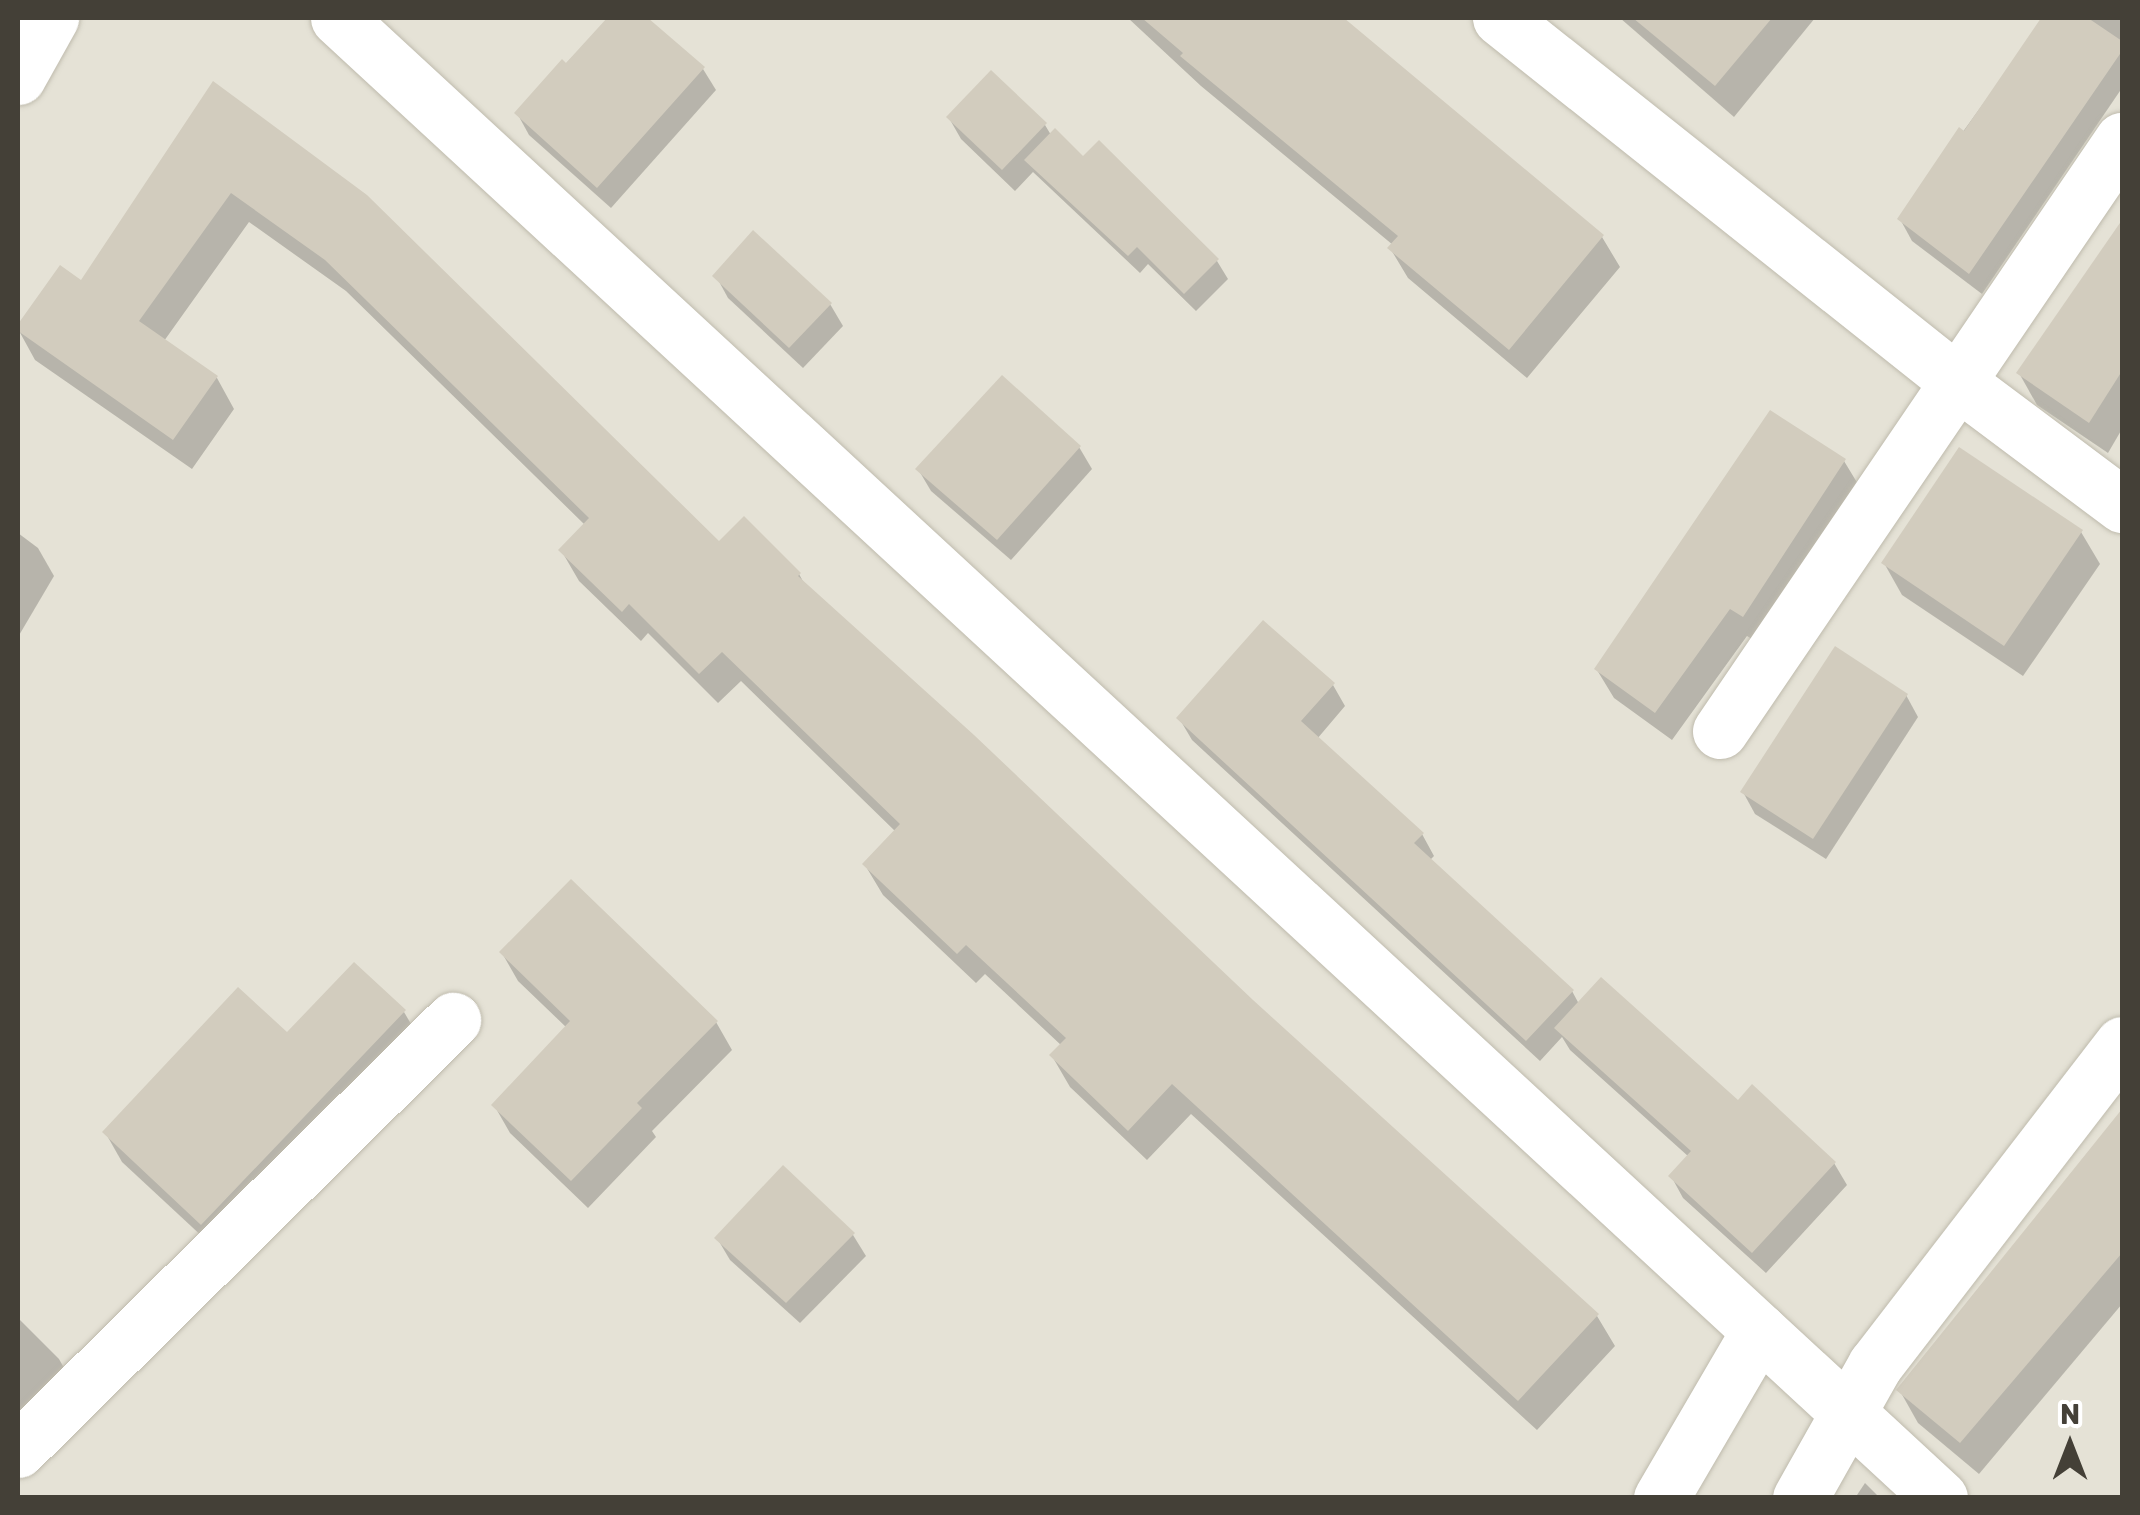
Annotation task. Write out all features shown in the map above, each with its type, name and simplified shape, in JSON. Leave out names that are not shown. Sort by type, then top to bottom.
[{"type":"street","points":[[18,77],[50,18]]},
{"type":"street","points":[[338,18],[1940,1498]]},
{"type":"street","points":[[1500,18],[1959,383],[2122,505]]},
{"type":"street","points":[[1720,731],[2122,140]]},
{"type":"street","points":[[18,1450],[453,1020]]},
{"type":"street","points":[[1661,1498],[1810,1375],[1876,1365],[2122,1044]]},
{"type":"street","points":[[1800,1498],[1810,1375]]},
{"type":"shaded area","points":[[18,18],[2122,18],[2122,1497],[18,1497]]},
{"type":"building","points":[[607,18],[648,18],[705,67],[597,188],[514,113],[562,59],[566,63]]},
{"type":"building","points":[[1142,18],[1344,18],[1604,235],[1509,350],[1387,248],[1398,236],[1180,56],[1183,53]]},
{"type":"building","points":[[1633,18],[1772,18],[1715,86]]},
{"type":"building","points":[[2041,18],[2088,18],[2122,41],[2122,51],[1969,274],[1897,219],[1959,127],[1964,131]]},
{"type":"building","points":[[991,70],[1047,123],[1002,170],[946,117]]},
{"type":"building","points":[[213,81],[367,195],[719,541],[744,516],[801,573],[798,576],[974,735],[1253,1000],[1599,1314],[1518,1401],[1172,1084],[1128,1131],[1049,1055],[1066,1038],[966,945],[957,954],[862,864],[900,824],[722,652],[699,674],[629,604],[622,612],[558,550],[589,518],[325,260],[231,193],[139,321],[218,376],[173,440],[18,331],[18,324],[60,265],[81,280]]},
{"type":"building","points":[[1055,128],[1083,156],[1099,140],[1219,259],[1184,294],[1137,247],[1128,256],[1024,160]]},
{"type":"building","points":[[2122,220],[2122,371],[2089,423],[2016,373]]},
{"type":"building","points":[[753,230],[832,303],[789,348],[712,276]]},
{"type":"building","points":[[1002,375],[1081,446],[997,540],[915,469]]},
{"type":"building","points":[[1770,410],[1846,459],[1743,617],[1730,609],[1655,713],[1594,669]]},
{"type":"building","points":[[1959,447],[2083,530],[2004,646],[1881,563]]},
{"type":"building","points":[[1263,620],[1335,683],[1301,721],[1424,833],[1414,843],[1574,990],[1526,1041],[1176,718]]},
{"type":"building","points":[[1835,646],[1908,694],[1813,839],[1740,792]]},
{"type":"building","points":[[571,879],[718,1021],[637,1103],[642,1108],[571,1181],[491,1105],[570,1021],[499,952]]},
{"type":"building","points":[[354,962],[406,1010],[201,1225],[102,1132],[238,987],[287,1032]]},
{"type":"building","points":[[1601,977],[1738,1100],[1752,1084],[1836,1162],[1752,1253],[1668,1176],[1691,1151],[1554,1028]]},
{"type":"building","points":[[2122,1109],[2122,1253],[1960,1443],[1896,1390]]},
{"type":"building","points":[[783,1165],[855,1233],[786,1303],[714,1238]]}]
